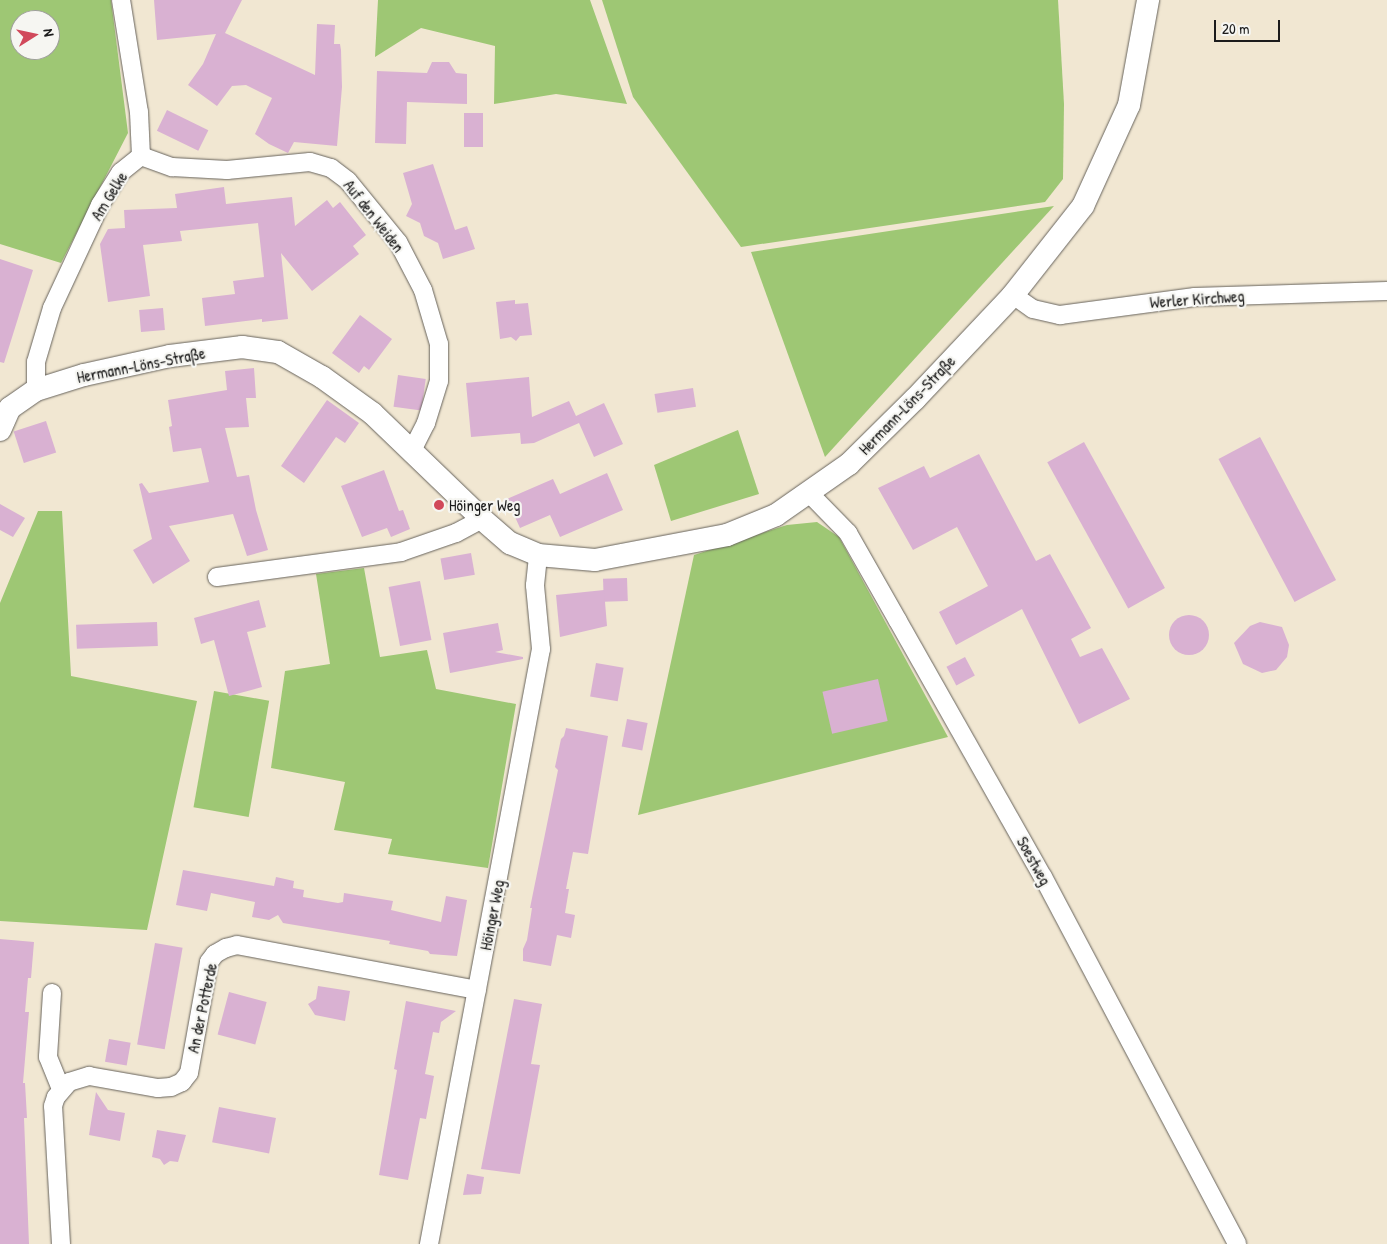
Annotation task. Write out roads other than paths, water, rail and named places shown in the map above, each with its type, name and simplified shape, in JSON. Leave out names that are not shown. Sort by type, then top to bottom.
[{"type":"street","name":"Am Gelke","points":[[36,390],[36,362],[52,308],[100,205],[121,172],[141,156],[139,112],[121,0]]},
{"type":"street","name":"Hermann-Löns-Straße","points":[[0,430],[10,408],[36,390],[84,375],[170,356],[242,347],[278,352],[322,377],[372,413],[482,519],[510,543],[538,556],[595,560],[728,535],[776,515],[848,464],[914,399],[1013,295],[1083,206],[1129,105],[1148,0]]},
{"type":"street","name":"Auf den Weiden","points":[[141,156],[172,166],[228,170],[310,162],[331,168],[348,181],[398,242],[423,290],[439,344],[439,381],[426,423],[412,451]]},
{"type":"street","name":"Werler Kirchweg","points":[[1013,295],[1033,309],[1060,315],[1195,297],[1387,291]]},
{"type":"street","name":"Soestweg","points":[[809,493],[848,533],[903,629],[1043,877],[1237,1244]]},
{"type":"street","points":[[217,577],[402,552],[456,533],[482,519]]},
{"type":"street","name":"Höinger Weg","points":[[429,1244],[541,649],[535,585],[538,556]]},
{"type":"street","name":"An der Potterde","points":[[61,1089],[78,1078],[89,1076],[158,1088],[171,1087],[182,1082],[189,1073],[209,962],[215,954],[237,945],[477,990]]},
{"type":"street","points":[[52,993],[48,1057],[61,1089],[54,1106],[60,1244]]},
{"type":"place","name":"Höinger Weg","points":[[439,505]]}]
